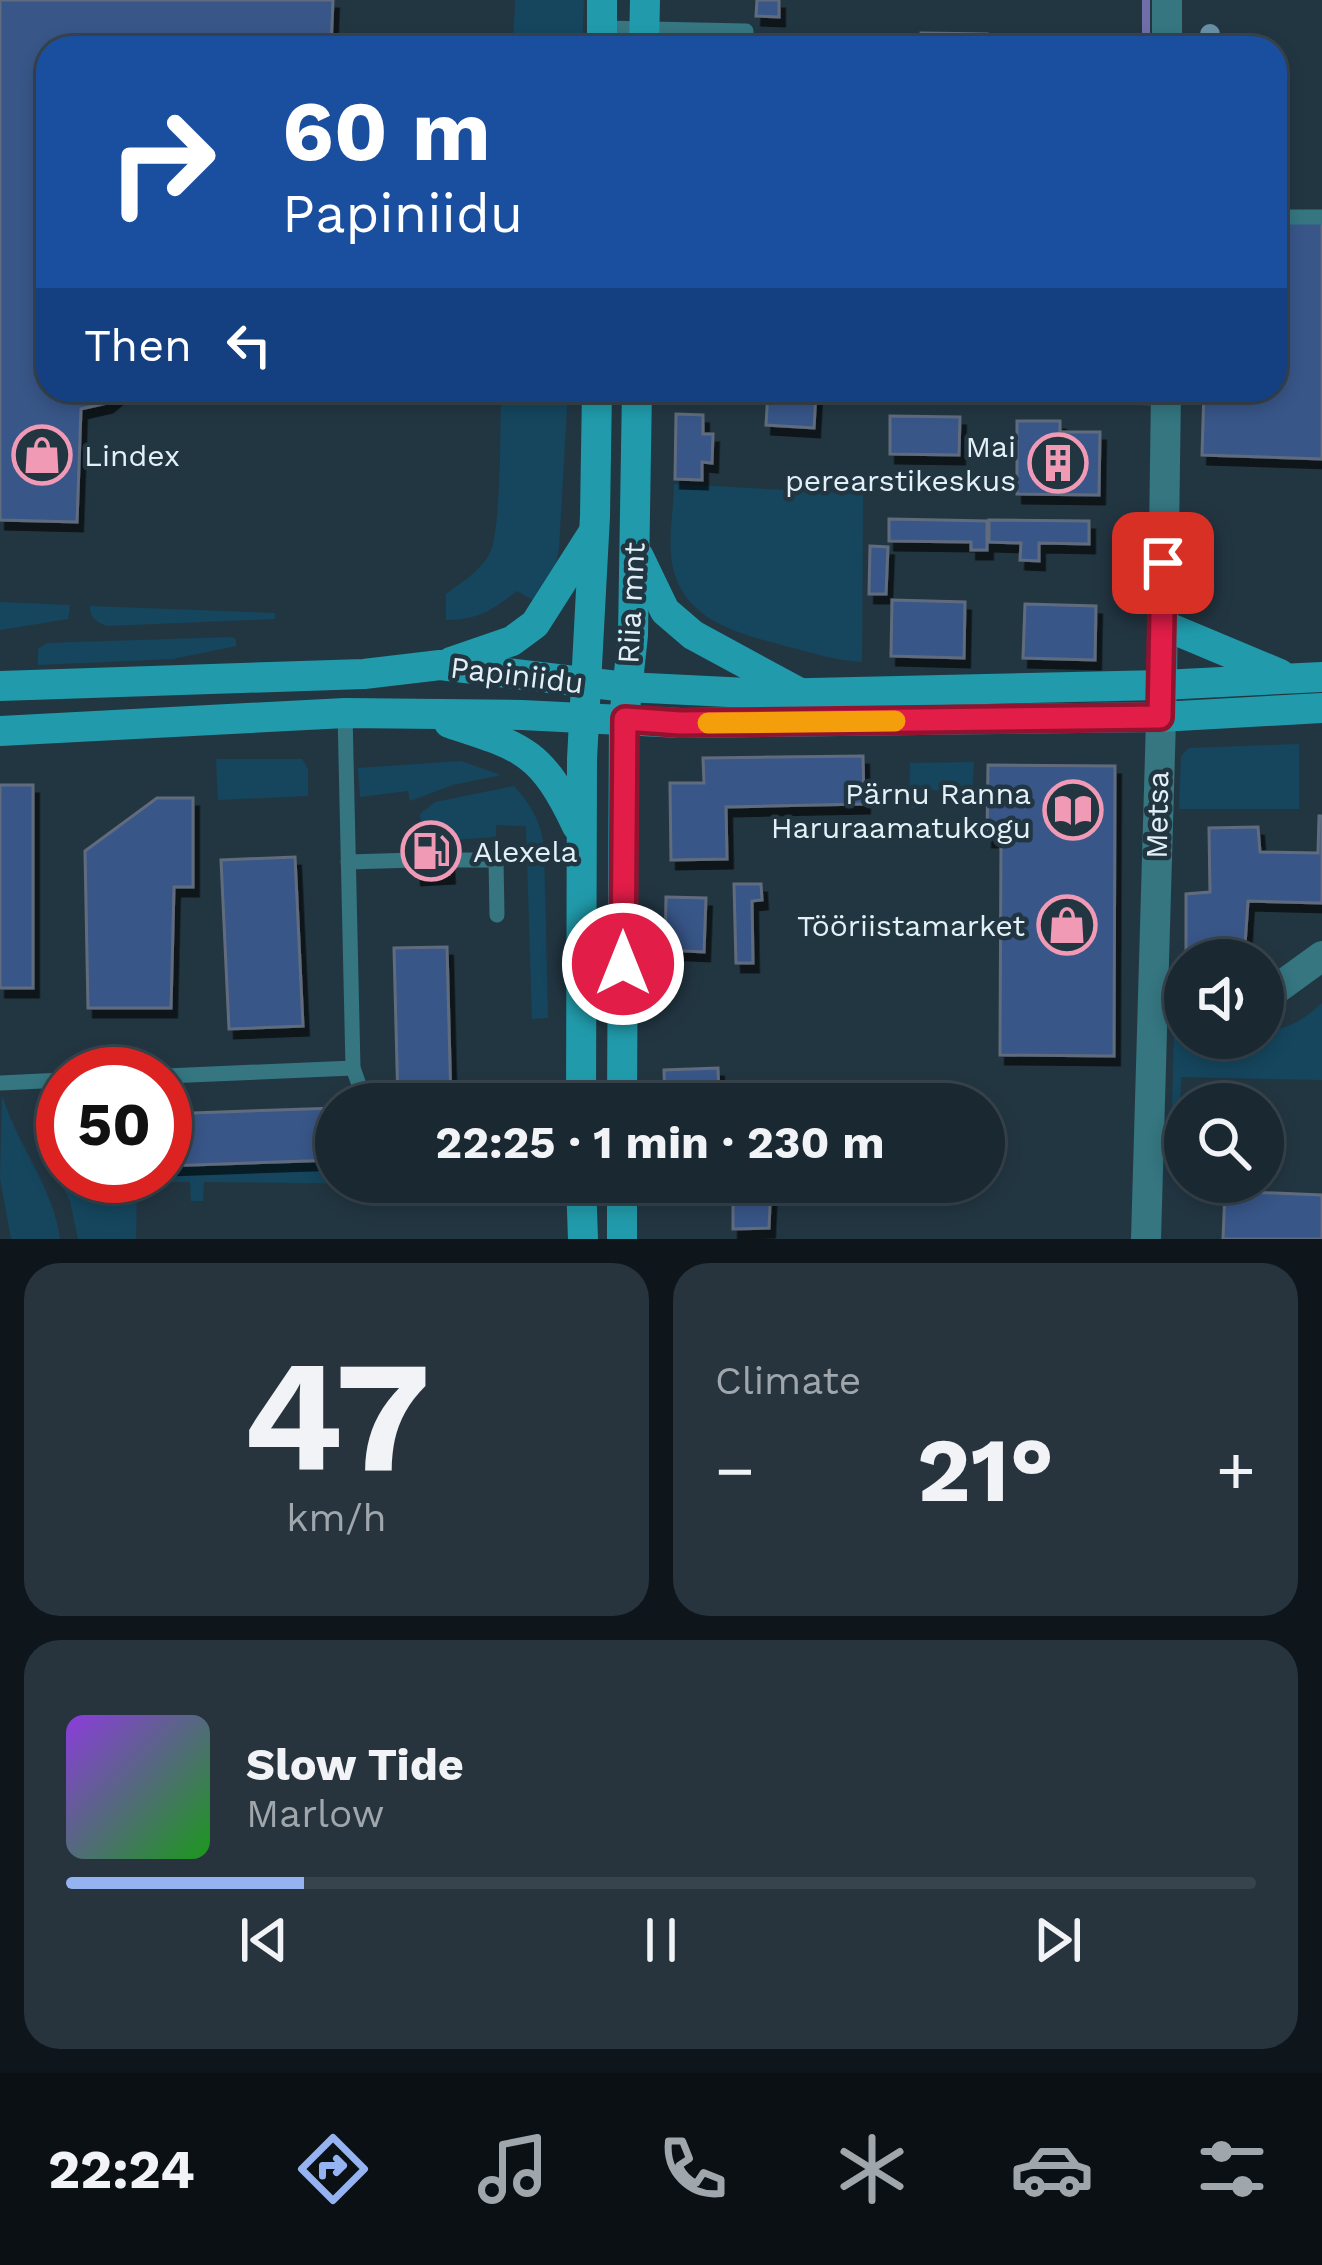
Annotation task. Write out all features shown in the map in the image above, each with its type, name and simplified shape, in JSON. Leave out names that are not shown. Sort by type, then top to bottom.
[{"type":"main road","name":"Riia mnt","points":[[581,1083],[584,718],[597,402]]},
{"type":"main road","name":"Riia mnt","points":[[622,1083],[625,719],[633,635],[637,402]]},
{"type":"main road","points":[[440,665],[512,641],[535,624],[594,530]]},
{"type":"main road","points":[[634,547],[665,611],[693,635],[798,692]]},
{"type":"main road","points":[[1162,625],[1306,678]]},
{"type":"main road","name":"Papiniidu","points":[[0,686],[364,674],[440,665],[626,687],[748,694],[1306,678]]},
{"type":"main road","name":"Papiniidu","points":[[0,731],[346,713],[704,723],[1160,717],[1322,708]]},
{"type":"main road","points":[[418,712],[513,745],[539,763],[582,837]]},
{"type":"main road","points":[[582,1203],[583,1239]]},
{"type":"main road","points":[[622,1203],[622,1239]]},
{"type":"street","points":[[1167,0],[1167,36]]},
{"type":"street","name":"Metsa","points":[[1146,1239],[1166,402]]},
{"type":"street","points":[[1284,986],[1322,956]]},
{"type":"street","points":[[1154,996],[1164,997]]},
{"type":"lane","points":[[602,25],[746,31],[746,36]]},
{"type":"lane","points":[[1287,217],[1322,217]]},
{"type":"lane","points":[[346,713],[353,1068],[358,1083]]},
{"type":"lane","points":[[348,862],[415,860]]},
{"type":"lane","points":[[448,860],[496,860],[497,914]]},
{"type":"lane","points":[[192,1075],[353,1068]]},
{"type":"lane","points":[[0,1083],[36,1081]]},
{"type":"shaded area","points":[[515,0],[584,0],[582,36],[514,36]]},
{"type":"shaded area","points":[[501,402],[567,402],[554,576],[533,600],[517,591],[484,613],[446,620],[446,594],[489,555],[498,501]]},
{"type":"shaded area","points":[[674,484],[863,494],[862,662],[735,631],[690,602],[671,558]]},
{"type":"shaded area","points":[[0,602],[70,605],[68,619],[0,630]]},
{"type":"shaded area","points":[[90,606],[275,613],[275,619],[107,626],[94,619]]},
{"type":"shaded area","points":[[232,637],[236,646],[173,659],[38,665],[38,649],[47,643]]},
{"type":"shaded area","points":[[1299,744],[1299,809],[1179,809],[1181,756],[1189,748]]},
{"type":"shaded area","points":[[216,759],[302,759],[308,769],[308,796],[218,800]]},
{"type":"shaded area","points":[[461,761],[501,775],[410,801],[408,791],[360,797],[358,768]]},
{"type":"shaded area","points":[[974,762],[972,791],[919,790],[918,808],[909,808],[910,763]]},
{"type":"shaded area","points":[[514,786],[535,815],[543,839],[548,1018],[532,1019],[526,826],[496,825],[496,837],[422,842],[420,814],[435,802]]},
{"type":"shaded area","points":[[1322,1003],[1322,1080],[1181,1077],[1181,1083],[1173,1083],[1173,1059],[1284,1059],[1284,1027]]},
{"type":"shaded area","points":[[2,1095],[36,1170],[36,1203],[51,1203],[60,1239],[11,1239],[0,1178]]},
{"type":"shaded area","points":[[315,1163],[315,1183],[204,1182],[203,1201],[192,1201],[192,1166]]},
{"type":"shaded area","points":[[70,1203],[137,1203],[136,1239],[78,1239]]},
{"type":"building","points":[[0,0],[333,0],[332,36],[36,36],[36,402],[108,402],[81,409],[77,522],[0,520]]},
{"type":"building","points":[[757,0],[779,0],[779,17],[756,16]]},
{"type":"building","points":[[921,33],[987,34],[987,36]]},
{"type":"building","points":[[1287,221],[1322,222],[1322,459],[1202,455],[1204,402],[1287,402]]},
{"type":"building","points":[[767,402],[815,402],[814,428],[766,425]]},
{"type":"building","points":[[676,414],[703,415],[703,434],[713,434],[712,463],[702,462],[702,480],[675,479]]},
{"type":"building","points":[[890,416],[960,417],[959,455],[890,454]]},
{"type":"building","name":"Mai perearstikeskus","points":[[1017,421],[1060,421],[1060,432],[1100,432],[1099,495],[1017,494]]},
{"type":"building","points":[[889,519],[987,521],[987,550],[971,550],[971,542],[889,541]]},
{"type":"building","points":[[989,520],[1089,521],[1089,544],[1039,543],[1039,561],[1020,560],[1021,543],[989,542]]},
{"type":"building","points":[[870,546],[888,547],[886,594],[869,594]]},
{"type":"building","points":[[892,600],[965,602],[964,658],[891,656]]},
{"type":"building","points":[[1025,604],[1096,606],[1095,660],[1023,658]]},
{"type":"building","points":[[863,756],[864,804],[726,807],[727,859],[671,860],[670,783],[704,783],[703,758]]},
{"type":"building","points":[[988,765],[1115,766],[1114,1056],[1000,1055],[1001,838],[987,838]]},
{"type":"building","points":[[0,785],[33,785],[33,988],[0,988]]},
{"type":"building","points":[[157,798],[193,798],[193,887],[174,887],[171,1008],[88,1008],[85,851]]},
{"type":"building","points":[[1322,816],[1322,903],[1248,901],[1245,939],[1186,939],[1186,894],[1210,892],[1209,828],[1258,827],[1260,852],[1318,853]]},
{"type":"building","name":"Alexela","points":[[447,841],[449,874],[416,876],[413,843]]},
{"type":"building","points":[[295,857],[303,1026],[229,1029],[221,860]]},
{"type":"building","points":[[734,884],[761,884],[762,900],[752,901],[753,963],[736,963]]},
{"type":"building","points":[[666,897],[706,898],[704,952],[665,950]]},
{"type":"building","points":[[447,947],[450,1083],[397,1083],[394,948]]},
{"type":"building","points":[[718,1068],[718,1083],[664,1083],[664,1070]]},
{"type":"building","points":[[315,1109],[315,1161],[192,1165],[192,1113]]},
{"type":"building","points":[[1284,1193],[1322,1195],[1322,1239],[1223,1239],[1224,1203],[1284,1203]]},
{"type":"building","points":[[733,1203],[770,1203],[769,1228],[733,1229]]},
{"type":"waterway","points":[[1146,0],[1146,36]]},
{"type":"slow traffic","points":[[708,723],[895,721]]},
{"type":"place","name":"Lindex","points":[[42,455]]},
{"type":"place","name":"Mai perearstikeskus","points":[[1058,463]]},
{"type":"place","name":"Pärnu Ranna Haruraamatukogu","points":[[1073,810]]},
{"type":"place","name":"Alexela","points":[[431,851]]},
{"type":"place","name":"Tööriistamarket","points":[[1067,925]]},
{"type":"route","points":[[623,964],[625,719],[680,723],[1160,717],[1163,563]]}]
